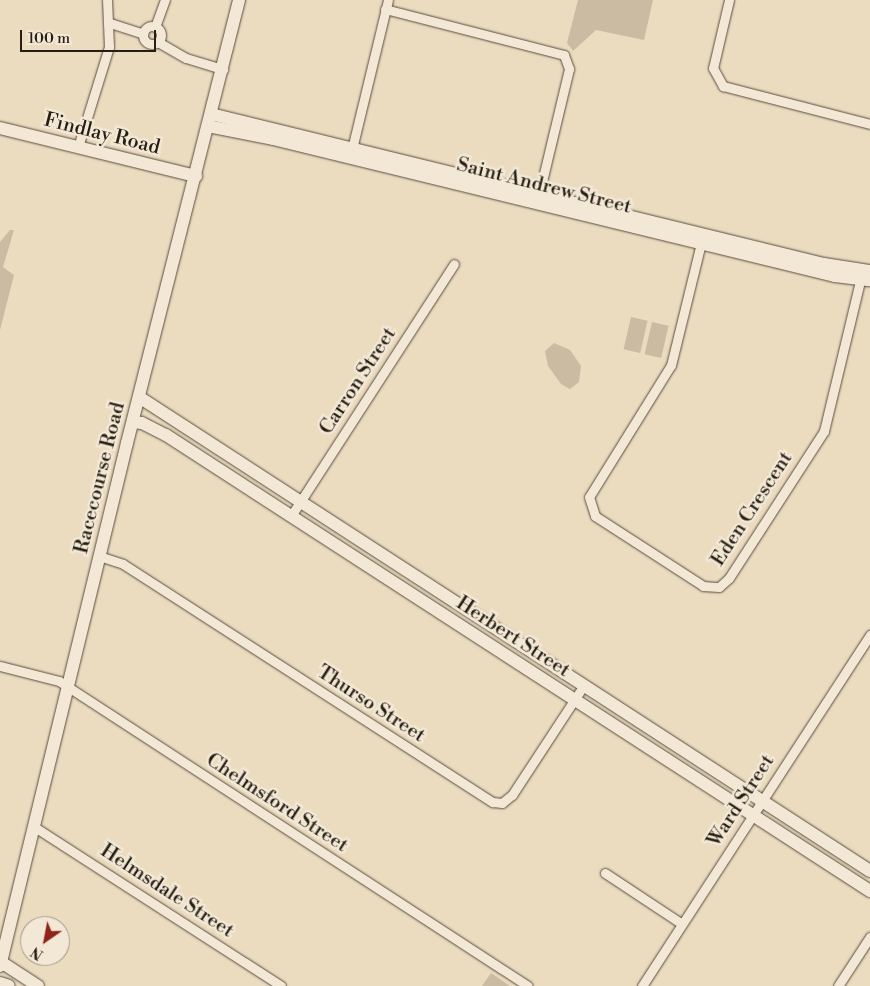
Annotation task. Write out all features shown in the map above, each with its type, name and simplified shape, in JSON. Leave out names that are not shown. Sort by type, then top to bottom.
[{"type":"street","points":[[78,147],[110,47],[110,23],[107,0]]},
{"type":"street","points":[[155,27],[165,0]]},
{"type":"street","name":"Racecourse Road","points":[[0,963],[99,556],[239,0]]},
{"type":"street","points":[[351,153],[388,0]]},
{"type":"street","points":[[729,0],[713,68],[723,86],[870,124]]},
{"type":"street","points":[[385,10],[564,55],[569,69],[538,199]]},
{"type":"street","points":[[110,23],[143,34],[148,44],[158,42],[186,58],[223,69]]},
{"type":"street","points":[[143,34],[149,26],[155,27],[161,35],[158,42]]},
{"type":"street","name":"Saint Andrew Street","points":[[210,120],[702,239],[866,275]]},
{"type":"street","name":"Findlay Road","points":[[0,128],[196,176]]},
{"type":"street","name":"Eden Crescent","points":[[702,239],[671,366],[589,497],[595,516],[702,586],[719,586],[729,578],[824,431],[866,275]]},
{"type":"street","name":"Carron Street","points":[[291,516],[454,264]]},
{"type":"street","name":"Herbert Street","points":[[139,397],[870,871]]},
{"type":"street","name":"Herbert Street","points":[[133,422],[142,423],[166,435],[870,891]]},
{"type":"street","name":"Thurso Street","points":[[99,556],[123,564],[493,802],[502,803],[512,795],[584,685]]},
{"type":"street","points":[[430,606],[439,592]]},
{"type":"street","name":"Ward Street","points":[[642,986],[870,635]]},
{"type":"street","name":"Chelmsford Street","points":[[0,666],[59,681],[528,986]]},
{"type":"street","name":"Helmsdale Street","points":[[33,826],[281,986]]},
{"type":"street","points":[[605,873],[682,924]]},
{"type":"street","points":[[838,986],[870,937]]},
{"type":"street","points":[[0,963],[38,986]]},
{"type":"street","points":[[0,983],[9,986]]},
{"type":"shaded area","points":[[578,0],[653,0],[644,40],[596,30],[573,51],[567,43]]},
{"type":"shaded area","points":[[10,230],[14,230],[3,267],[14,275],[0,330],[0,242]]},
{"type":"shaded area","points":[[631,317],[648,321],[640,353],[624,349]]},
{"type":"shaded area","points":[[652,322],[669,326],[661,358],[645,354]]},
{"type":"shaded area","points":[[554,343],[570,350],[581,366],[579,382],[570,389],[561,384],[548,366],[545,351]]},
{"type":"shaded area","points":[[491,973],[510,986],[482,986]]}]
